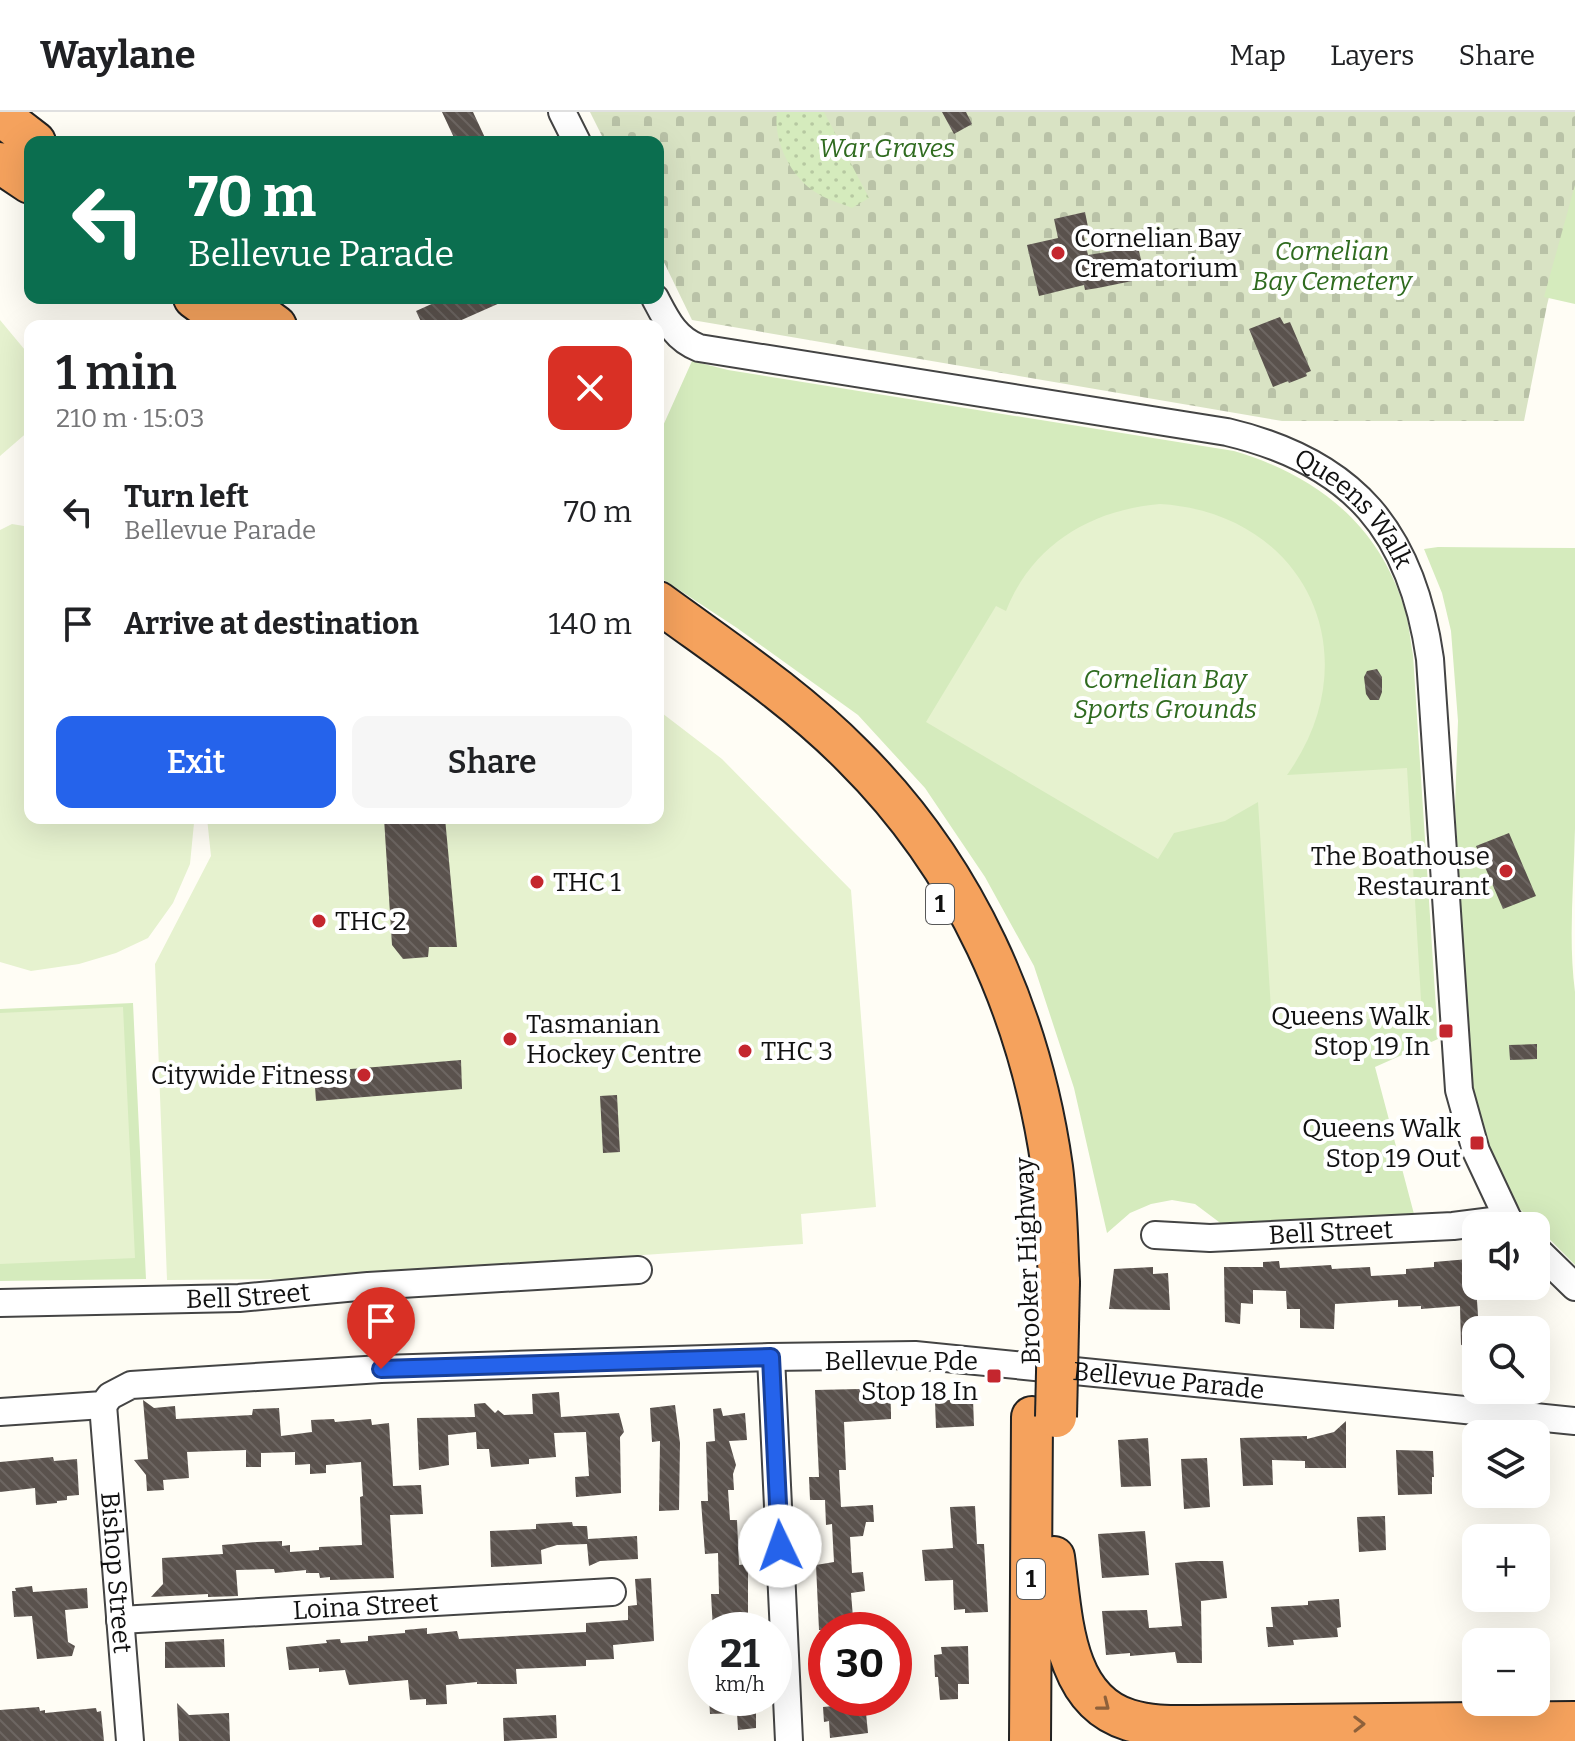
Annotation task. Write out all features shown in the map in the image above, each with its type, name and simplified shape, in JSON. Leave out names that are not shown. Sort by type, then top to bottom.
[{"type":"highway","points":[[0,115],[27,136]]},
{"type":"highway","points":[[0,163],[24,179]]},
{"type":"highway","points":[[202,304],[224,320]]},
{"type":"highway","points":[[246,304],[268,320]]},
{"type":"highway","name":"1","points":[[664,606],[771,684],[852,755],[899,804],[937,855],[967,905],[1001,975],[1026,1042],[1039,1093],[1052,1169],[1045,1282]]},
{"type":"highway","name":"Brooker Highway","points":[[664,638],[772,717],[836,771],[903,850],[944,911],[975,971],[1000,1035],[1016,1095],[1045,1282],[1044,1417],[1030,1741]]},
{"type":"highway","name":"Brooker Highway","points":[[1044,1417],[1054,1557],[1053,1741]]},
{"type":"highway","points":[[1054,1557],[1065,1638],[1074,1665],[1087,1689],[1102,1707],[1127,1720],[1151,1726],[1575,1722]]},
{"type":"highway","points":[[1558,1741],[1575,1736]]},
{"type":"street","points":[[562,112],[574,136]]},
{"type":"street","name":"Queens Walk","points":[[658,304],[670,327],[688,344],[699,348],[1227,432],[1276,445],[1314,463],[1341,481],[1364,502],[1403,560],[1418,594],[1425,621],[1456,1068],[1476,1151],[1506,1212]]},
{"type":"street","name":"Bell Street","points":[[1155,1235],[1210,1238],[1462,1225]]},
{"type":"street","points":[[1550,1263],[1575,1287]]},
{"type":"street","name":"Bell Street","points":[[0,1303],[239,1298],[368,1286],[638,1270]]},
{"type":"street","name":"Bellevue Parade","points":[[0,1412],[103,1405],[110,1396],[131,1385],[381,1369],[915,1355],[1575,1421]]},
{"type":"street","points":[[771,1357],[789,1741]]},
{"type":"street","name":"Bishop Street","points":[[103,1405],[130,1741]]},
{"type":"street","name":"Loina Street","points":[[120,1620],[612,1592]]},
{"type":"green space","name":"Cornelian Bay Cemetery","points":[[590,112],[1575,112],[1575,193],[1547,305],[1524,421],[1282,421],[692,320],[664,262],[664,136],[602,136]]},
{"type":"green space","points":[[777,112],[824,112],[869,198],[852,208],[825,198],[799,178],[781,146]]},
{"type":"green space","points":[[1575,185],[1575,304],[1544,297]]},
{"type":"green space","points":[[0,320],[24,349],[24,435],[0,456]]},
{"type":"green space","name":"Cornelian Bay Sports Grounds","points":[[692,361],[728,370],[1234,451],[1263,461],[1317,489],[1340,506],[1360,527],[1393,577],[1406,613],[1413,655],[1438,1039],[1375,1067],[1414,1214],[1223,1225],[1195,1204],[1172,1200],[1130,1213],[1107,1233],[1074,1088],[1034,966],[985,877],[925,788],[858,715],[664,580],[664,424]]},
{"type":"green space","points":[[1160,504],[1211,513],[1254,534],[1287,563],[1310,599],[1323,640],[1324,684],[1312,730],[1287,775],[1407,768],[1422,1016],[1272,1025],[1258,802],[1225,821],[1174,833],[1158,859],[926,722],[996,606],[1006,611],[1031,567],[1048,550],[1087,523],[1110,514]]},
{"type":"green space","points":[[12,524],[24,526],[24,824],[193,824],[190,864],[173,903],[148,938],[116,953],[79,964],[31,971],[0,962],[0,530]]},
{"type":"green space","points":[[1575,548],[1572,931],[1575,992],[1575,1265],[1550,1240],[1550,1212],[1523,1212],[1519,1208],[1473,1119],[1455,807],[1458,721],[1451,631],[1442,593],[1424,549]]},
{"type":"green space","name":"Tasmanian Hockey Centre","points":[[664,715],[722,759],[851,890],[876,1207],[801,1214],[803,1244],[292,1279],[167,1280],[155,964],[211,856],[208,824],[664,824]]},
{"type":"green space","points":[[133,1003],[146,1279],[0,1281],[0,1009]]},
{"type":"green space","points":[[123,1007],[135,1258],[0,1264],[0,1013]]},
{"type":"building","points":[[442,112],[473,112],[484,136],[453,136]]},
{"type":"building","points":[[942,112],[966,112],[972,124],[954,134]]},
{"type":"building","name":"Cornelian Bay Crematorium","points":[[1085,212],[1088,227],[1082,228],[1088,255],[1138,247],[1144,272],[1135,274],[1137,280],[1085,290],[1084,285],[1039,296],[1027,245],[1058,238],[1054,219]]},
{"type":"building","points":[[432,304],[498,304],[462,320],[420,320],[416,311]]},
{"type":"building","points":[[1280,317],[1284,324],[1290,322],[1311,371],[1306,373],[1307,376],[1273,387],[1249,329]]},
{"type":"building","points":[[1377,669],[1382,677],[1382,692],[1379,700],[1370,700],[1364,677],[1367,671]]},
{"type":"building","points":[[384,824],[446,824],[457,947],[429,947],[428,957],[403,959],[392,945]]},
{"type":"building","name":"The Boathouse Restaurant","points":[[1509,833],[1536,896],[1503,909],[1476,846]]},
{"type":"building","points":[[1537,1044],[1537,1059],[1510,1060],[1509,1045]]},
{"type":"building","name":"Tasmanian Hockey Centre","points":[[461,1060],[462,1089],[316,1101],[314,1072]]},
{"type":"building","points":[[617,1095],[620,1152],[603,1153],[600,1096]]},
{"type":"building","points":[[1462,1260],[1462,1300],[1477,1300],[1478,1316],[1462,1316],[1462,1345],[1460,1306],[1398,1307],[1398,1300],[1335,1304],[1334,1329],[1300,1328],[1300,1309],[1287,1309],[1286,1291],[1253,1290],[1253,1304],[1241,1303],[1240,1324],[1225,1322],[1224,1267],[1263,1267],[1263,1262],[1279,1261],[1280,1268],[1331,1265],[1332,1269],[1370,1267],[1371,1276],[1406,1274],[1406,1269],[1434,1267],[1434,1262]]},
{"type":"building","points":[[1153,1267],[1153,1274],[1168,1273],[1170,1310],[1109,1309],[1114,1269]]},
{"type":"building","points":[[815,1390],[890,1390],[891,1412],[891,1419],[844,1422],[846,1470],[839,1470],[841,1507],[873,1505],[874,1522],[866,1522],[863,1536],[850,1537],[852,1573],[863,1572],[865,1591],[851,1593],[853,1612],[818,1612],[816,1565],[834,1562],[832,1524],[826,1525],[825,1500],[810,1500],[809,1477],[819,1477]]},
{"type":"building","points":[[559,1392],[561,1417],[619,1413],[624,1432],[620,1437],[621,1493],[576,1497],[575,1477],[589,1476],[586,1432],[554,1433],[556,1457],[529,1459],[529,1464],[491,1467],[489,1449],[477,1449],[476,1432],[448,1435],[449,1465],[419,1470],[417,1418],[475,1417],[474,1404],[485,1403],[495,1413],[498,1410],[504,1415],[533,1414],[532,1394]]},
{"type":"building","points":[[973,1399],[974,1426],[936,1428],[935,1401]]},
{"type":"building","points":[[143,1400],[154,1408],[175,1406],[176,1419],[252,1415],[253,1409],[279,1408],[281,1436],[312,1432],[311,1420],[371,1419],[372,1425],[389,1423],[393,1486],[421,1485],[423,1514],[390,1515],[394,1578],[330,1580],[330,1577],[320,1578],[319,1573],[306,1573],[306,1570],[275,1573],[274,1569],[236,1570],[238,1596],[151,1597],[163,1584],[162,1558],[223,1554],[222,1545],[257,1542],[282,1541],[282,1546],[290,1545],[290,1552],[362,1545],[360,1497],[363,1496],[361,1462],[326,1465],[326,1473],[310,1474],[310,1464],[295,1465],[295,1452],[261,1453],[261,1467],[246,1467],[246,1450],[187,1452],[189,1478],[163,1480],[164,1490],[147,1491],[146,1475],[134,1460],[148,1459]]},
{"type":"building","points":[[675,1405],[680,1443],[679,1510],[659,1511],[660,1441],[652,1442],[650,1408]]},
{"type":"building","points":[[721,1408],[723,1416],[745,1413],[747,1440],[729,1441],[736,1465],[734,1490],[728,1490],[730,1520],[737,1520],[739,1565],[748,1564],[748,1612],[712,1612],[711,1594],[719,1594],[718,1553],[705,1554],[701,1501],[708,1501],[706,1442],[715,1441],[713,1409]]},
{"type":"building","points":[[1346,1421],[1346,1468],[1305,1468],[1305,1461],[1272,1460],[1273,1485],[1243,1486],[1240,1438],[1307,1436],[1307,1439],[1334,1432]]},
{"type":"building","points":[[1148,1438],[1151,1486],[1121,1487],[1118,1440]]},
{"type":"building","points":[[1396,1450],[1433,1451],[1432,1494],[1398,1495]]},
{"type":"building","points":[[53,1457],[54,1461],[77,1459],[79,1495],[67,1496],[67,1500],[57,1503],[36,1505],[35,1488],[0,1492],[0,1462]]},
{"type":"building","points":[[1207,1458],[1210,1507],[1184,1509],[1181,1459]]},
{"type":"building","points":[[975,1506],[977,1544],[984,1544],[988,1612],[965,1613],[965,1609],[954,1610],[953,1580],[925,1581],[922,1550],[953,1548],[950,1507]]},
{"type":"building","points":[[1385,1516],[1386,1550],[1359,1552],[1357,1517]]},
{"type":"building","points":[[572,1522],[573,1526],[587,1526],[588,1539],[637,1536],[638,1559],[600,1561],[589,1566],[587,1544],[557,1545],[541,1550],[542,1564],[491,1567],[490,1531],[536,1529],[536,1524]]},
{"type":"building","points":[[1145,1531],[1149,1575],[1102,1578],[1098,1534]]},
{"type":"building","points":[[1223,1561],[1227,1598],[1201,1601],[1202,1663],[1177,1663],[1175,1652],[1106,1655],[1102,1611],[1147,1610],[1149,1628],[1182,1626],[1175,1563]]},
{"type":"building","points":[[651,1578],[654,1641],[613,1645],[614,1659],[586,1660],[586,1666],[516,1669],[517,1684],[477,1682],[446,1685],[447,1704],[426,1705],[426,1699],[410,1700],[408,1680],[349,1685],[345,1670],[289,1670],[286,1647],[327,1643],[326,1640],[340,1639],[341,1643],[368,1641],[368,1636],[427,1628],[427,1634],[457,1631],[459,1639],[586,1632],[586,1623],[628,1620],[628,1606],[637,1605],[635,1579]]},
{"type":"building","points":[[32,1586],[33,1592],[87,1588],[88,1608],[65,1610],[68,1642],[75,1646],[72,1656],[37,1659],[32,1616],[14,1617],[12,1591]]},
{"type":"building","points":[[1339,1599],[1341,1627],[1337,1628],[1338,1637],[1293,1640],[1294,1645],[1268,1647],[1266,1627],[1273,1627],[1271,1607]]},
{"type":"building","points":[[224,1639],[225,1667],[165,1668],[165,1642]]},
{"type":"building","points":[[968,1646],[969,1684],[958,1684],[958,1699],[940,1700],[934,1655],[942,1654],[941,1647]]},
{"type":"building","points":[[177,1703],[189,1715],[229,1713],[230,1741],[179,1741]]},
{"type":"building","points":[[39,1707],[45,1713],[96,1708],[97,1712],[101,1711],[104,1741],[0,1741],[0,1710]]},
{"type":"building","points":[[556,1715],[557,1738],[504,1741],[503,1718]]},
{"type":"building","points":[[737,1716],[756,1716],[756,1728],[738,1730]]},
{"type":"building","points":[[824,1716],[866,1716],[868,1733],[830,1738],[829,1721],[824,1722]]},
{"type":"place","name":"Cornelian Bay Crematorium","points":[[1058,253]]},
{"type":"place","name":"The Boathouse Restaurant","points":[[1506,871]]},
{"type":"place","name":"THC 1","points":[[537,882]]},
{"type":"place","name":"THC 2","points":[[319,921]]},
{"type":"place","name":"Queens Walk Stop 19 In","points":[[1446,1031]]},
{"type":"place","name":"Tasmanian Hockey Centre","points":[[510,1039]]},
{"type":"place","name":"THC 3","points":[[745,1051]]},
{"type":"place","name":"Citywide Fitness","points":[[364,1075]]},
{"type":"place","name":"Queens Walk Stop 19 Out","points":[[1477,1143]]},
{"type":"place","name":"Bellevue Pde Stop 18 In","points":[[994,1376]]},
{"type":"route","points":[[381,1369],[771,1357],[780,1546]]},
{"type":"park label","name":"War Graves","points":[[887,148]]}]
